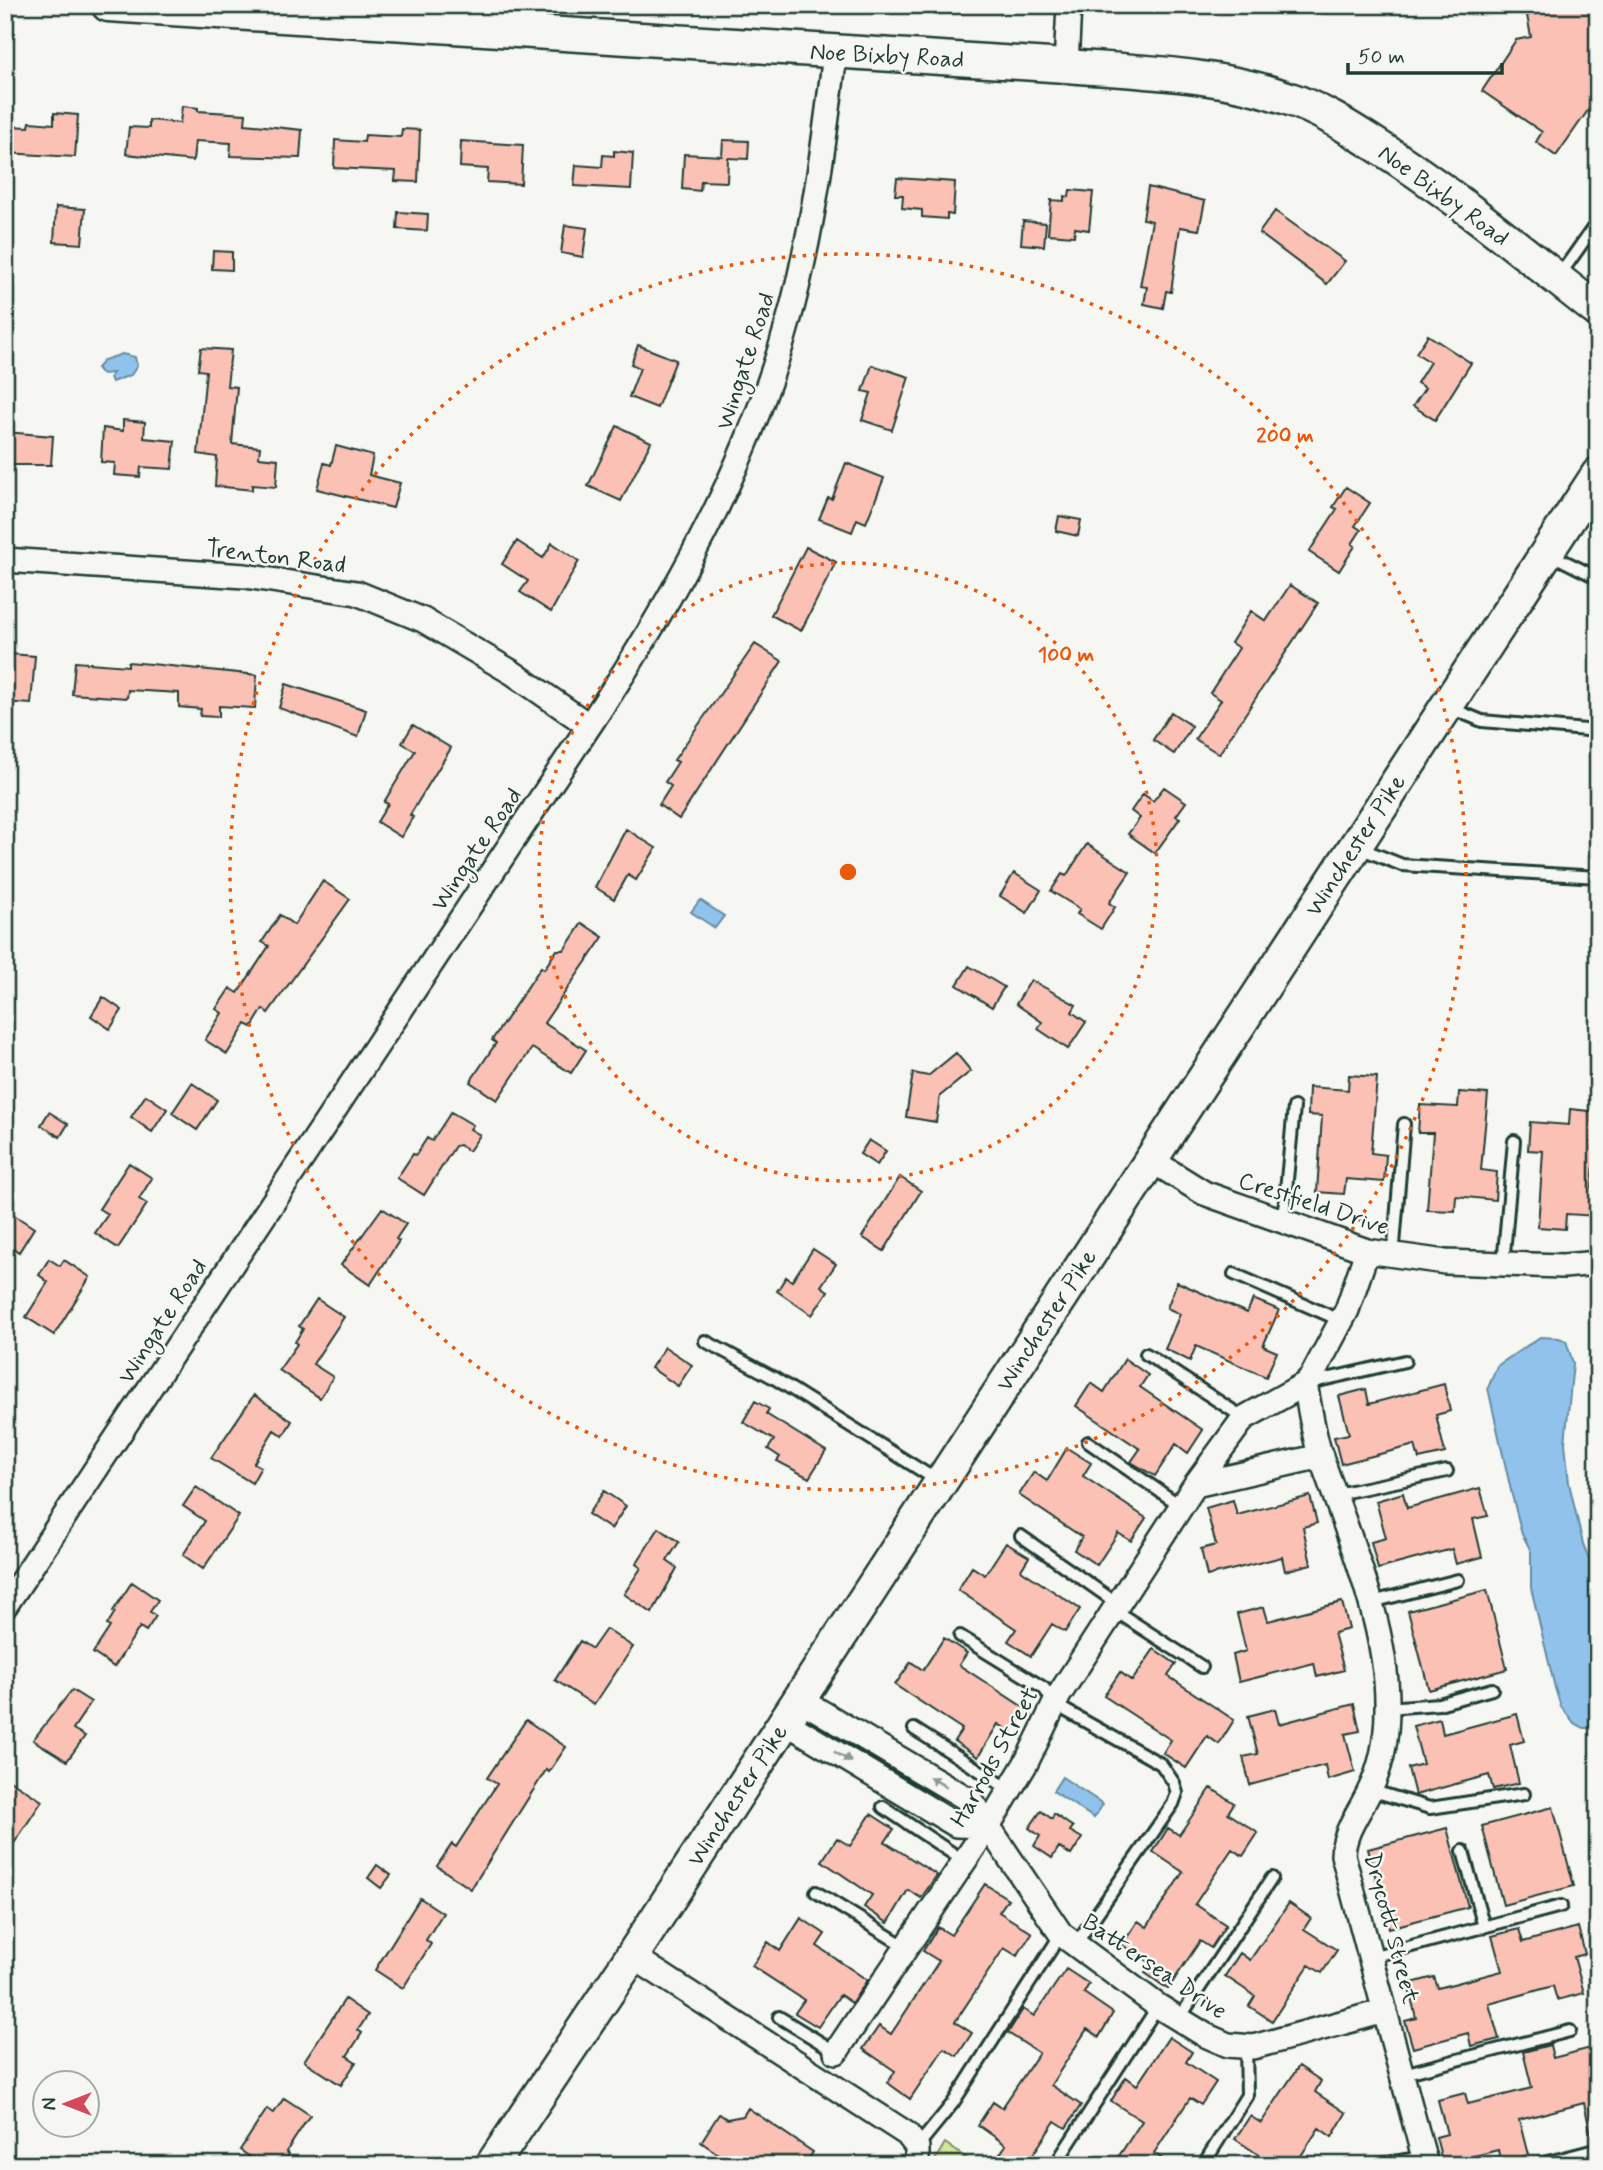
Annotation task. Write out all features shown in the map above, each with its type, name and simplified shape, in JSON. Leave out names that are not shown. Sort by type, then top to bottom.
[{"type":"main road","name":"Noe Bixby Road","points":[[108,5],[835,53],[1066,65],[1201,78],[1246,86],[1289,98],[1355,132],[1401,161],[1598,311]]},
{"type":"main road","name":"Winchester Pike","points":[[492,2165],[632,1956],[1598,474]]},
{"type":"street","points":[[1066,65],[1069,5]]},
{"type":"street","name":"Wingate Road","points":[[5,1606],[657,622],[711,524],[753,424],[793,305],[811,226],[835,53]]},
{"type":"street","name":"Trenton Road","points":[[5,560],[245,576],[357,593],[423,620],[513,673],[588,724]]},
{"type":"street","name":"Crestfield Drive","points":[[1151,1160],[1204,1193],[1283,1224],[1393,1257],[1503,1265],[1563,1266],[1598,1263]]},
{"type":"street","name":"Harrods Street","points":[[836,2052],[988,1826],[1010,1790],[1054,1704],[1195,1485],[1244,1418],[1305,1384],[1325,1356],[1342,1321],[1367,1251]]},
{"type":"street","name":"Drycott Street","points":[[1305,1384],[1321,1456],[1337,1494],[1381,1648],[1387,1708],[1382,1759],[1370,1790],[1345,1837],[1343,1855],[1425,2161]]},
{"type":"street","points":[[1195,1485],[1321,1456]]},
{"type":"street","points":[[792,1710],[956,1825],[988,1826]]},
{"type":"street","name":"Battersea Drive","points":[[988,1826],[1068,1939],[1158,2006],[1228,2045],[1254,2047],[1385,2011]]},
{"type":"street","points":[[632,1956],[907,2134],[917,2156]]},
{"type":"lane","points":[[1557,279],[1598,221]]},
{"type":"lane","points":[[1547,552],[1598,578]]},
{"type":"lane","points":[[1446,705],[1482,721],[1598,731]]},
{"type":"lane","points":[[1354,846],[1402,865],[1598,877]]},
{"type":"lane","points":[[1283,1224],[1294,1107]]},
{"type":"lane","points":[[1393,1257],[1404,1124]]},
{"type":"lane","points":[[1503,1265],[1514,1141]]},
{"type":"lane","points":[[1234,1274],[1342,1321]]},
{"type":"lane","points":[[705,1341],[774,1378],[941,1482]]},
{"type":"lane","points":[[1146,1354],[1244,1418]]},
{"type":"lane","points":[[1305,1384],[1405,1361]]},
{"type":"lane","points":[[1088,1442],[1181,1506]]},
{"type":"lane","points":[[1337,1494],[1447,1471]]},
{"type":"lane","points":[[1021,1536],[1202,1667]]},
{"type":"lane","points":[[1368,1603],[1458,1580]]},
{"type":"lane","points":[[917,2156],[1068,1939],[1173,1804],[1177,1793],[1174,1783],[1161,1765],[1054,1704],[1044,1688],[960,1636]]},
{"type":"lane","points":[[1387,1708],[1439,1704],[1492,1689]]},
{"type":"lane","points":[[914,1729],[1010,1790]]},
{"type":"lane","points":[[1370,1790],[1430,1808],[1524,1794]]},
{"type":"lane","points":[[883,1807],[964,1861]]},
{"type":"lane","points":[[1464,1851],[1484,1927]]},
{"type":"lane","points":[[1179,2018],[1272,1878]]},
{"type":"lane","points":[[816,1892],[906,1947]]},
{"type":"lane","points":[[1371,1957],[1561,1906]]},
{"type":"lane","points":[[1055,2165],[1158,2006]]},
{"type":"lane","points":[[779,2017],[836,2052]]},
{"type":"lane","points":[[1403,2074],[1570,2031]]},
{"type":"lane","points":[[1203,2165],[1247,2095],[1246,2046]]},
{"type":"lane","points":[[1537,2165],[1591,2151]]},
{"type":"lane","points":[[1375,2165],[1425,2161]]},
{"type":"green space","points":[[945,2143],[976,2165],[932,2165]]},
{"type":"water","points":[[122,354],[135,357],[137,366],[131,375],[112,382],[110,377],[113,373],[102,374],[97,368],[104,360]]},
{"type":"water","points":[[700,900],[724,916],[715,928],[691,912]]},
{"type":"water","points":[[1540,1337],[1566,1341],[1573,1363],[1565,1443],[1569,1483],[1583,1544],[1598,1581],[1598,1728],[1583,1728],[1574,1723],[1561,1707],[1531,1588],[1531,1551],[1522,1534],[1488,1388],[1497,1366]]},
{"type":"water","points":[[1062,1777],[1103,1804],[1094,1818],[1053,1791]]},
{"type":"building","points":[[1578,5],[1598,5],[1598,96],[1556,156],[1536,142],[1542,132],[1482,91],[1516,40],[1531,37],[1527,15]]},
{"type":"building","points":[[182,106],[198,108],[198,111],[246,114],[245,124],[302,130],[300,158],[230,156],[231,143],[195,141],[193,161],[126,154],[129,127],[149,128],[149,120],[180,123]]},
{"type":"building","points":[[54,113],[78,115],[75,157],[5,153],[6,126],[29,127],[30,122],[54,124]]},
{"type":"building","points":[[402,129],[420,130],[418,182],[395,181],[396,171],[334,168],[335,140],[364,142],[365,135],[401,137]]},
{"type":"building","points":[[723,140],[749,141],[748,159],[728,158],[727,182],[701,181],[700,191],[682,189],[684,154],[722,156]]},
{"type":"building","points":[[461,141],[523,145],[521,184],[487,182],[488,169],[460,167]]},
{"type":"building","points":[[614,151],[633,153],[631,189],[574,186],[576,165],[602,167],[603,155],[614,156]]},
{"type":"building","points":[[897,178],[955,182],[953,215],[947,214],[947,219],[922,217],[922,210],[902,208],[903,195],[895,195]]},
{"type":"building","points":[[1148,187],[1205,201],[1199,230],[1180,227],[1171,292],[1166,291],[1163,308],[1144,304],[1147,287],[1140,286],[1152,221],[1143,219]]},
{"type":"building","points":[[1070,190],[1093,192],[1089,230],[1075,228],[1074,236],[1048,234],[1051,200],[1064,201],[1064,196],[1069,197]]},
{"type":"building","points":[[56,207],[85,209],[82,244],[54,242]]},
{"type":"building","points":[[1275,211],[1345,261],[1327,284],[1259,233]]},
{"type":"building","points":[[398,212],[428,214],[427,231],[397,229]]},
{"type":"building","points":[[1023,221],[1046,223],[1044,246],[1021,244]]},
{"type":"building","points":[[565,225],[587,228],[583,257],[561,253]]},
{"type":"building","points":[[213,251],[232,252],[232,270],[212,269]]},
{"type":"building","points":[[1428,335],[1471,363],[1435,420],[1413,406],[1425,388],[1417,383],[1430,362],[1416,353]]},
{"type":"building","points":[[638,345],[676,360],[657,408],[629,397],[640,368],[631,364]]},
{"type":"building","points":[[201,348],[231,350],[227,386],[237,387],[232,444],[260,447],[259,457],[278,459],[276,487],[252,485],[252,490],[215,486],[217,457],[198,454],[206,371],[198,370]]},
{"type":"building","points":[[872,365],[909,377],[892,430],[862,420],[871,393],[863,391]]},
{"type":"building","points":[[123,420],[145,422],[144,438],[175,441],[172,469],[141,467],[140,477],[114,475],[115,463],[101,462],[103,428],[123,431]]},
{"type":"building","points":[[617,426],[651,442],[621,501],[588,486]]},
{"type":"building","points":[[5,432],[53,436],[51,465],[5,465]]},
{"type":"building","points":[[336,446],[373,456],[369,475],[400,483],[393,508],[317,489],[324,463],[331,465]]},
{"type":"building","points":[[846,463],[884,478],[866,523],[857,519],[852,532],[819,519],[828,498],[832,499]]},
{"type":"building","points":[[1346,487],[1370,503],[1355,526],[1361,530],[1352,544],[1355,546],[1339,571],[1309,552],[1337,509],[1333,507]]},
{"type":"building","points":[[1059,516],[1081,520],[1078,536],[1056,531]]},
{"type":"building","points":[[517,541],[543,558],[552,543],[579,561],[551,612],[520,592],[528,581],[502,564]]},
{"type":"building","points":[[806,547],[836,562],[801,631],[771,615]]},
{"type":"building","points":[[1290,585],[1318,603],[1219,754],[1195,739],[1221,700],[1210,693],[1239,648],[1231,643],[1251,611],[1266,621]]},
{"type":"building","points":[[755,644],[782,661],[679,819],[659,805],[671,786],[665,782],[678,762],[674,760]]},
{"type":"building","points":[[10,654],[35,656],[31,704],[5,702],[5,669],[9,669]]},
{"type":"building","points":[[75,662],[128,666],[128,662],[257,675],[255,708],[219,706],[219,717],[200,716],[201,709],[179,707],[179,693],[128,690],[127,698],[72,694]]},
{"type":"building","points":[[286,684],[366,710],[358,737],[279,708]]},
{"type":"building","points":[[1171,712],[1192,726],[1174,754],[1153,740]]},
{"type":"building","points":[[413,725],[451,748],[410,815],[413,817],[401,837],[377,822],[388,804],[384,802],[415,751],[402,743]]},
{"type":"building","points":[[1164,787],[1186,802],[1176,816],[1180,818],[1155,853],[1128,834],[1140,818],[1131,811],[1143,794],[1153,801]]},
{"type":"building","points":[[626,829],[656,848],[636,880],[628,875],[614,899],[595,887]]},
{"type":"building","points":[[1087,844],[1130,872],[1109,903],[1115,907],[1101,929],[1077,914],[1080,909],[1051,891],[1062,874],[1066,876]]},
{"type":"building","points":[[1014,873],[1041,890],[1027,913],[1000,896]]},
{"type":"building","points":[[323,881],[350,899],[268,1013],[263,1009],[252,1027],[246,1024],[227,1054],[205,1040],[222,1013],[216,1009],[230,988],[238,993],[269,946],[262,942],[280,915],[294,925]]},
{"type":"building","points":[[582,923],[603,937],[544,1023],[586,1050],[571,1073],[532,1048],[497,1100],[470,1082],[496,1043],[492,1040],[541,967],[544,969],[557,950],[564,950]]},
{"type":"building","points":[[969,966],[1004,987],[992,1007],[957,985]]},
{"type":"building","points":[[1031,980],[1076,1005],[1072,1012],[1086,1022],[1068,1049],[1038,1029],[1042,1022],[1016,1004]]},
{"type":"building","points":[[103,997],[122,1010],[110,1029],[91,1016]]},
{"type":"building","points":[[956,1053],[971,1071],[940,1096],[936,1122],[906,1117],[913,1073],[928,1076]]},
{"type":"building","points":[[1349,1075],[1377,1077],[1371,1153],[1386,1155],[1384,1182],[1346,1179],[1344,1194],[1317,1192],[1322,1116],[1308,1115],[1309,1087],[1348,1090]]},
{"type":"building","points":[[192,1083],[217,1100],[197,1130],[172,1113]]},
{"type":"building","points":[[1459,1092],[1488,1094],[1481,1170],[1497,1172],[1495,1200],[1456,1196],[1455,1211],[1427,1210],[1433,1133],[1418,1133],[1420,1105],[1458,1107]]},
{"type":"building","points":[[146,1095],[167,1109],[152,1132],[131,1117]]},
{"type":"building","points":[[1570,1109],[1598,1112],[1592,1188],[1598,1188],[1598,1216],[1566,1214],[1565,1229],[1538,1227],[1543,1151],[1528,1150],[1530,1122],[1569,1125]]},
{"type":"building","points":[[49,1112],[68,1124],[60,1137],[41,1125]]},
{"type":"building","points":[[451,1112],[473,1125],[470,1129],[480,1135],[469,1151],[459,1145],[455,1146],[424,1195],[397,1178],[427,1138],[432,1141]]},
{"type":"building","points":[[869,1140],[886,1151],[877,1165],[860,1154]]},
{"type":"building","points":[[129,1163],[152,1178],[139,1199],[147,1204],[118,1248],[95,1233],[108,1214],[99,1209]]},
{"type":"building","points":[[900,1177],[921,1191],[884,1251],[862,1237]]},
{"type":"building","points":[[382,1208],[406,1224],[396,1239],[399,1241],[370,1285],[341,1265]]},
{"type":"building","points":[[5,1209],[34,1228],[19,1252],[5,1243]]},
{"type":"building","points":[[813,1249],[836,1264],[821,1286],[828,1291],[812,1315],[777,1291],[786,1277],[792,1281]]},
{"type":"building","points":[[49,1259],[60,1266],[64,1260],[90,1277],[54,1335],[26,1317],[48,1282],[39,1275]]},
{"type":"building","points":[[1177,1282],[1247,1313],[1253,1299],[1279,1310],[1263,1346],[1277,1352],[1266,1377],[1196,1346],[1190,1361],[1165,1349],[1180,1314],[1167,1308]]},
{"type":"building","points":[[317,1299],[344,1317],[313,1364],[333,1377],[320,1398],[279,1370],[297,1344],[295,1342],[303,1329],[299,1326]]},
{"type":"building","points":[[665,1347],[692,1365],[678,1386],[651,1368]]},
{"type":"building","points":[[1125,1359],[1148,1375],[1140,1387],[1203,1430],[1188,1453],[1176,1444],[1155,1476],[1131,1462],[1140,1449],[1076,1406],[1091,1383],[1104,1392]]},
{"type":"building","points":[[1444,1384],[1450,1411],[1436,1415],[1445,1453],[1419,1459],[1415,1445],[1341,1464],[1334,1437],[1349,1434],[1339,1396],[1366,1389],[1369,1404]]},
{"type":"building","points":[[254,1395],[292,1421],[283,1436],[274,1430],[254,1463],[261,1467],[252,1483],[211,1458]]},
{"type":"building","points":[[755,1401],[769,1409],[766,1414],[826,1451],[809,1478],[777,1461],[780,1457],[768,1449],[774,1440],[743,1422]]},
{"type":"building","points":[[1067,1448],[1091,1463],[1083,1476],[1146,1518],[1131,1541],[1118,1533],[1097,1565],[1074,1550],[1082,1537],[1019,1495],[1034,1472],[1047,1481]]},
{"type":"building","points":[[196,1487],[239,1516],[203,1569],[183,1555],[205,1521],[183,1506]]},
{"type":"building","points":[[1480,1488],[1488,1516],[1473,1519],[1482,1557],[1456,1564],[1452,1549],[1378,1569],[1371,1542],[1386,1538],[1376,1501],[1403,1493],[1407,1508]]},
{"type":"building","points":[[604,1491],[626,1506],[611,1529],[588,1514]]},
{"type":"building","points":[[1310,1496],[1317,1523],[1303,1527],[1311,1564],[1285,1571],[1282,1557],[1207,1576],[1201,1549],[1216,1545],[1206,1508],[1233,1500],[1237,1515]]},
{"type":"building","points":[[659,1528],[679,1542],[667,1561],[677,1568],[652,1613],[624,1594],[641,1568],[636,1564]]},
{"type":"building","points":[[1006,1543],[1029,1557],[1021,1570],[1080,1609],[1065,1632],[1052,1624],[1031,1656],[1008,1641],[1016,1629],[958,1590],[972,1567],[985,1575]]},
{"type":"building","points":[[132,1582],[158,1600],[150,1612],[156,1616],[146,1631],[140,1627],[114,1667],[93,1653],[110,1627],[107,1625],[115,1612],[113,1611]]},
{"type":"building","points":[[1487,1590],[1507,1669],[1429,1690],[1408,1611]]},
{"type":"building","points":[[1342,1602],[1349,1629],[1334,1633],[1344,1670],[1317,1677],[1314,1663],[1239,1682],[1233,1655],[1246,1651],[1237,1614],[1264,1607],[1268,1621]]},
{"type":"building","points":[[606,1629],[633,1647],[594,1705],[555,1680],[580,1641],[592,1649]]},
{"type":"building","points":[[944,1638],[967,1653],[959,1665],[1026,1709],[1011,1732],[998,1724],[978,1757],[954,1741],[962,1729],[895,1685],[911,1662],[923,1670]]},
{"type":"building","points":[[1154,1649],[1176,1664],[1168,1676],[1234,1720],[1219,1744],[1207,1736],[1186,1768],[1163,1753],[1171,1740],[1104,1696],[1120,1672],[1132,1681]]},
{"type":"building","points":[[72,1690],[91,1702],[73,1729],[85,1736],[67,1761],[33,1740]]},
{"type":"building","points":[[1354,1704],[1360,1731],[1345,1734],[1355,1772],[1328,1780],[1325,1765],[1250,1785],[1243,1757],[1258,1754],[1248,1716],[1275,1709],[1279,1724]]},
{"type":"building","points":[[1517,1714],[1524,1741],[1510,1745],[1519,1783],[1493,1789],[1489,1775],[1415,1795],[1408,1768],[1423,1764],[1413,1726],[1440,1719],[1443,1734]]},
{"type":"building","points":[[526,1720],[566,1747],[549,1772],[546,1770],[471,1889],[437,1866],[452,1844],[456,1847],[497,1784],[487,1778]]},
{"type":"building","points":[[5,1777],[42,1801],[5,1857]]},
{"type":"building","points":[[1211,1788],[1234,1803],[1228,1813],[1258,1833],[1243,1856],[1232,1849],[1195,1904],[1226,1925],[1211,1948],[1200,1941],[1168,1989],[1145,1973],[1151,1963],[1122,1945],[1138,1921],[1147,1927],[1183,1872],[1153,1852],[1168,1828],[1179,1835]]},
{"type":"building","points":[[1553,1807],[1574,1886],[1503,1905],[1482,1826]]},
{"type":"building","points":[[1041,1811],[1052,1819],[1054,1814],[1073,1827],[1070,1831],[1082,1838],[1071,1855],[1059,1847],[1052,1858],[1034,1846],[1040,1836],[1029,1828]]},
{"type":"building","points":[[871,1814],[894,1829],[885,1842],[937,1875],[921,1898],[908,1890],[888,1923],[864,1907],[872,1895],[822,1861],[837,1838],[850,1846]]},
{"type":"building","points":[[1447,1828],[1468,1907],[1389,1928],[1368,1849]]},
{"type":"building","points":[[377,1865],[391,1875],[381,1888],[368,1878]]},
{"type":"building","points":[[985,1884],[1008,1899],[999,1912],[1032,1933],[1017,1956],[1004,1948],[955,2022],[972,2033],[957,2056],[944,2048],[910,2099],[888,2083],[895,2071],[863,2049],[879,2026],[891,2034],[939,1961],[923,1951],[938,1927],[951,1935]]},
{"type":"building","points":[[420,1898],[443,1913],[426,1940],[431,1944],[403,1988],[375,1970]]},
{"type":"building","points":[[1289,1903],[1311,1918],[1304,1929],[1337,1950],[1322,1973],[1309,1965],[1272,2021],[1249,2006],[1255,1996],[1225,1976],[1240,1953],[1250,1960]]},
{"type":"building","points":[[801,1918],[825,1934],[817,1946],[867,1980],[852,2003],[840,1995],[818,2027],[795,2013],[804,2000],[752,1966],[768,1942],[780,1951]]},
{"type":"building","points":[[1578,1927],[1585,1954],[1574,1957],[1584,1993],[1557,2000],[1553,1986],[1489,2004],[1499,2039],[1471,2046],[1468,2033],[1413,2048],[1405,2021],[1416,2018],[1408,1984],[1434,1977],[1438,1988],[1502,1971],[1492,1936],[1519,1929],[1523,1942]]},
{"type":"building","points":[[1066,1969],[1089,1984],[1084,1993],[1113,2013],[1099,2037],[1087,2029],[1051,2085],[1081,2105],[1066,2128],[1055,2121],[1026,2165],[1016,2165],[1000,2154],[1006,2145],[978,2125],[993,2102],[1002,2108],[1039,2053],[1008,2033],[1023,2009],[1034,2016]]},
{"type":"building","points":[[345,1999],[368,2015],[358,2030],[362,2033],[347,2056],[356,2062],[341,2085],[304,2061]]},
{"type":"building","points":[[1169,2037],[1192,2052],[1186,2062],[1216,2082],[1201,2105],[1190,2098],[1154,2153],[1171,2165],[1113,2165],[1142,2121],[1111,2101],[1126,2077],[1137,2085]]},
{"type":"building","points":[[1550,2045],[1553,2058],[1598,2046],[1598,2134],[1591,2135],[1584,2103],[1519,2120],[1528,2155],[1501,2163],[1498,2150],[1443,2164],[1436,2137],[1447,2134],[1438,2100],[1465,2093],[1468,2104],[1532,2088],[1523,2052]]},
{"type":"building","points":[[1299,2066],[1321,2081],[1315,2092],[1346,2113],[1332,2137],[1319,2128],[1295,2165],[1262,2165],[1265,2159],[1235,2139],[1250,2116],[1261,2123]]},
{"type":"building","points":[[284,2098],[310,2115],[286,2152],[289,2154],[282,2165],[261,2165],[240,2150],[267,2109],[274,2113]]},
{"type":"building","points":[[748,2108],[813,2152],[805,2165],[711,2165],[718,2154],[701,2142],[719,2114],[727,2119],[743,2116]]}]
